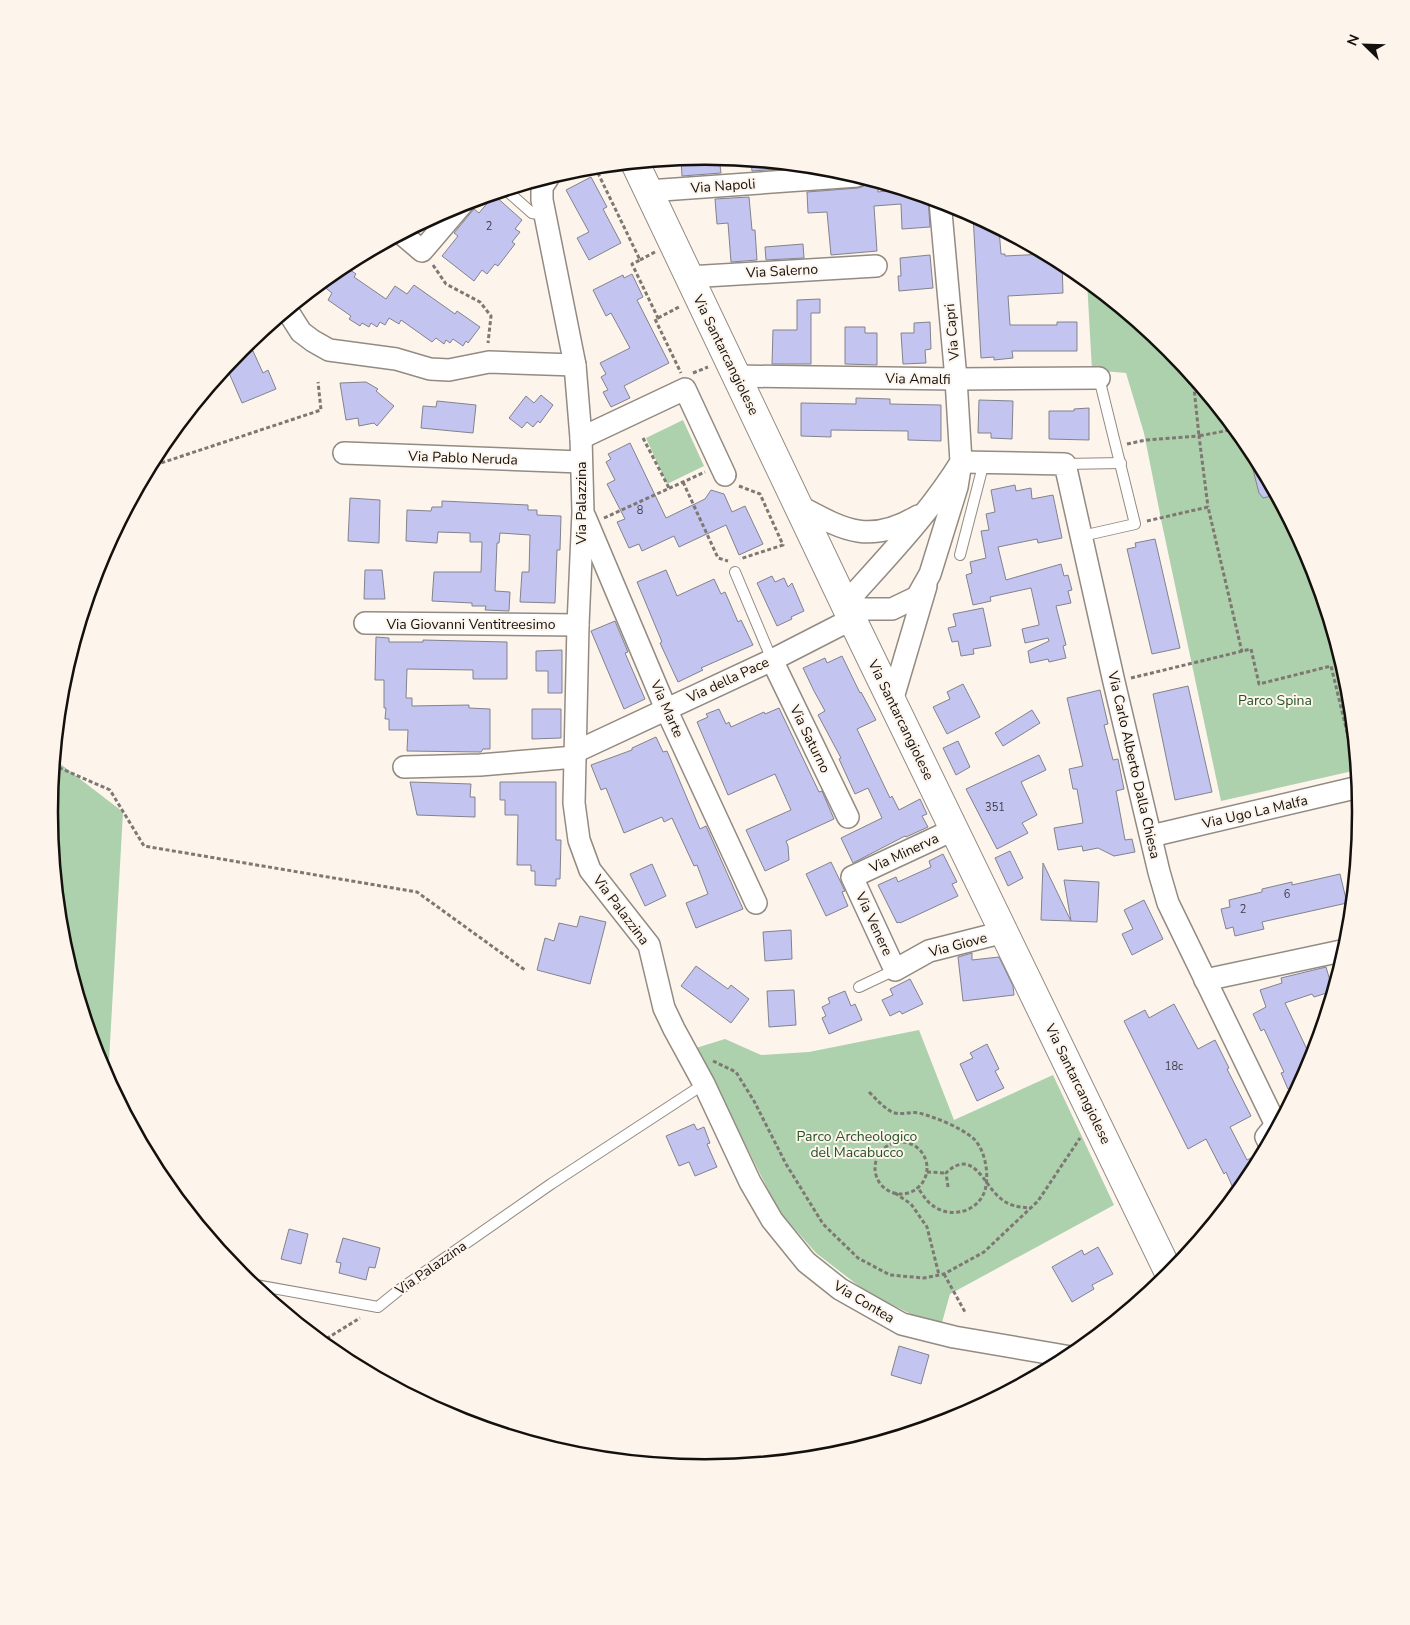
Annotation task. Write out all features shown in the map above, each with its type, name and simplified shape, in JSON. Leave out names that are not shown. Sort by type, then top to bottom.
[{"type":"main road","name":"Via Santarcangiolese","points":[[638,169],[849,612],[1166,1267]]},
{"type":"street","name":"Via Napoli","points":[[648,191],[834,178]]},
{"type":"street","name":"Via Palazzina","points":[[543,186],[544,215],[575,365],[581,462],[592,516],[578,624],[574,803],[579,840],[590,870],[649,945],[664,1008],[704,1084]]},
{"type":"street","name":"Via Capri","points":[[892,701],[957,486],[960,456],[956,379],[941,209]]},
{"type":"street","points":[[407,238],[422,251],[453,216]]},
{"type":"street","name":"Via Salerno","points":[[688,277],[876,266]]},
{"type":"street","points":[[291,315],[301,332],[329,350],[396,359],[430,369],[449,370],[489,362],[575,365]]},
{"type":"street","name":"Via Amalfi","points":[[736,376],[956,379],[1099,378]]},
{"type":"street","points":[[581,438],[684,384],[722,477]]},
{"type":"street","name":"Via Pablo Neruda","points":[[344,454],[581,462]]},
{"type":"street","points":[[849,612],[943,491],[960,456],[984,462],[1065,464]]},
{"type":"street","name":"Via Carlo Alberto Dalla Chiesa","points":[[1065,464],[1114,682],[1168,903],[1272,1126]]},
{"type":"street","points":[[798,506],[836,526],[853,531],[872,532],[904,524],[927,511]]},
{"type":"street","name":"Via Marte","points":[[592,516],[666,708],[756,903]]},
{"type":"street","name":"Via Capri","points":[[849,612],[864,609],[892,609],[916,597],[930,574]]},
{"type":"street","name":"Via della Pace","points":[[575,754],[666,708],[772,660],[849,612]]},
{"type":"street","name":"Via Giovanni Ventitreesimo","points":[[364,623],[578,624]]},
{"type":"street","name":"Via Saturno","points":[[772,660],[848,817]]},
{"type":"street","points":[[404,766],[480,766],[575,754]]},
{"type":"street","name":"Via Ugo La Malfa","points":[[1151,836],[1351,781]]},
{"type":"street","name":"Via Minerva","points":[[852,877],[955,829]]},
{"type":"street","name":"Via Venere","points":[[852,877],[895,970]]},
{"type":"street","name":"Via Giove","points":[[895,970],[929,951],[1004,932]]},
{"type":"street","points":[[1205,980],[1337,952]]},
{"type":"street","name":"Via Contea","points":[[704,1084],[750,1182],[772,1220],[806,1262],[840,1290],[902,1324],[954,1337],[1059,1355]]},
{"type":"lane","points":[[511,195],[532,213],[544,215]]},
{"type":"lane","points":[[1082,536],[1135,524],[1099,378]]},
{"type":"lane","points":[[960,555],[984,462]]},
{"type":"lane","points":[[1065,464],[1121,463]]},
{"type":"lane","points":[[732,567],[772,660]]},
{"type":"lane","name":"Via Giove","points":[[859,987],[895,970]]},
{"type":"lane","name":"Via Palazzina","points":[[378,1307],[399,1290],[551,1184],[704,1084]]},
{"type":"lane","points":[[265,1287],[378,1307]]},
{"type":"path","points":[[598,174],[640,260]]},
{"type":"path","points":[[425,248],[424,252],[446,284],[480,302],[491,316],[488,344]]},
{"type":"path","points":[[656,252],[632,264],[658,318]]},
{"type":"path","points":[[682,306],[655,319],[684,384],[710,365]]},
{"type":"path","points":[[160,463],[321,410],[318,382]]},
{"type":"path","points":[[1194,388],[1208,507],[1242,652]]},
{"type":"path","points":[[1117,447],[1146,440],[1199,436],[1228,430]]},
{"type":"path","points":[[643,438],[669,488]]},
{"type":"path","points":[[592,516],[683,482],[722,477],[760,494],[782,546],[739,559]]},
{"type":"path","points":[[683,482],[718,558],[732,567]]},
{"type":"path","points":[[1135,524],[1208,507]]},
{"type":"path","points":[[1114,682],[1251,649],[1259,684],[1332,666],[1348,738]]},
{"type":"path","points":[[59,766],[110,790],[144,846],[417,892],[525,970]]},
{"type":"path","points":[[689,1057],[714,1061],[736,1072],[754,1101],[786,1164],[823,1224],[858,1258],[890,1275],[924,1278],[944,1274],[984,1252],[1038,1201],[1083,1133]]},
{"type":"path","points":[[870,1092],[884,1107],[894,1113],[917,1113],[926,1116],[964,1132],[975,1140],[980,1148],[986,1166],[986,1182],[979,1201],[970,1209],[950,1213],[932,1205],[918,1187]]},
{"type":"path","points":[[895,1142],[912,1144],[919,1148],[924,1155],[927,1163],[926,1172],[924,1180],[918,1187],[903,1194],[895,1193],[887,1190],[880,1184],[875,1168],[876,1159],[881,1151],[895,1142]]},
{"type":"path","points":[[926,1172],[946,1173],[951,1168],[960,1165],[972,1165],[980,1173],[990,1189],[1002,1200],[1014,1206],[1030,1208]]},
{"type":"path","points":[[946,1173],[948,1187]]},
{"type":"path","points":[[895,1193],[911,1204],[927,1227],[939,1275]]},
{"type":"path","points":[[944,1274],[965,1312]]},
{"type":"path","points":[[327,1338],[378,1307]]},
{"type":"green space","name":"Parco Spina","points":[[1088,291],[1132,326],[1163,355],[1219,418],[1243,453],[1266,489],[1286,526],[1318,604],[1340,686],[1347,728],[1351,771],[1221,801],[1144,433],[1126,373],[1092,370]]},
{"type":"green space","points":[[683,420],[704,466],[667,484],[646,438]]},
{"type":"green space","points":[[60,763],[123,812],[109,1061],[92,1021],[80,980],[70,939],[63,897],[59,855]]},
{"type":"green space","name":"Parco Archeologico del Macabucco","points":[[919,1030],[954,1120],[1053,1075],[1114,1205],[950,1294],[941,1326],[917,1317],[868,1293],[816,1253],[779,1211],[696,1048],[725,1039],[761,1055],[809,1052]]},
{"type":"building","points":[[720,165],[721,173],[682,176],[681,166]]},
{"type":"building","points":[[752,167],[776,169],[752,171]]},
{"type":"building","points":[[591,177],[607,207],[603,209],[621,243],[589,260],[577,238],[589,232],[566,190]]},
{"type":"building","points":[[864,186],[878,188],[878,192],[886,191],[928,205],[930,227],[902,229],[901,204],[874,206],[877,251],[831,255],[827,212],[808,213],[807,192]]},
{"type":"building","points":[[749,197],[752,230],[755,230],[757,260],[731,262],[728,223],[717,224],[715,199]]},
{"type":"building","points":[[498,199],[522,220],[515,229],[520,232],[512,242],[515,244],[498,266],[495,264],[487,274],[482,270],[474,281],[442,256],[458,236],[454,233],[474,209],[479,213],[488,202]]},
{"type":"building","points":[[973,224],[1000,237],[1001,254],[1005,254],[1005,256],[1033,255],[1062,272],[1063,293],[1008,296],[1010,325],[1057,325],[1057,322],[1077,322],[1077,351],[1012,351],[1013,358],[994,360],[994,357],[981,358]]},
{"type":"building","points":[[803,244],[804,258],[766,260],[765,247]]},
{"type":"building","points":[[930,255],[933,288],[899,291],[898,276],[901,276],[900,258]]},
{"type":"building","points":[[351,270],[356,274],[354,277],[386,299],[395,286],[407,294],[414,285],[455,314],[457,311],[480,327],[468,343],[466,341],[463,346],[453,339],[450,343],[446,340],[444,344],[436,338],[432,342],[401,320],[399,324],[389,318],[385,325],[380,322],[377,327],[371,323],[369,327],[362,323],[360,326],[349,319],[351,316],[328,300],[332,293],[326,288]]},
{"type":"building","points":[[632,274],[643,297],[637,300],[669,363],[624,386],[630,398],[611,407],[603,392],[608,390],[601,377],[606,374],[600,363],[630,348],[611,313],[606,316],[593,290],[623,275],[624,278]]},
{"type":"building","points":[[820,299],[820,313],[811,313],[811,364],[772,364],[773,330],[797,330],[797,300]]},
{"type":"building","points":[[930,322],[931,349],[925,350],[926,363],[903,364],[901,333],[914,333],[914,323]]},
{"type":"building","points":[[845,327],[865,327],[865,333],[877,333],[877,365],[845,364]]},
{"type":"building","points":[[253,351],[263,373],[268,370],[276,389],[242,403],[229,374]]},
{"type":"building","points":[[366,382],[378,389],[376,391],[394,406],[377,426],[374,423],[359,426],[358,418],[346,420],[340,383]]},
{"type":"building","points":[[541,395],[553,405],[540,423],[538,421],[533,427],[527,422],[522,428],[509,418],[526,396],[534,403]]},
{"type":"building","points":[[856,398],[890,399],[890,404],[941,405],[941,441],[908,440],[908,431],[831,430],[831,437],[801,436],[801,403],[856,404]]},
{"type":"building","points":[[979,400],[1013,401],[1012,439],[991,438],[991,433],[978,433]]},
{"type":"building","points":[[437,401],[476,405],[473,433],[421,428],[423,406],[436,407]]},
{"type":"building","points":[[1089,408],[1089,440],[1049,439],[1049,411],[1074,411],[1074,409]]},
{"type":"building","points":[[630,443],[666,518],[705,499],[711,490],[724,494],[732,512],[745,506],[763,544],[739,555],[726,525],[679,547],[674,536],[642,551],[639,544],[629,548],[617,522],[625,519],[607,484],[615,480],[606,462],[611,459],[608,454]]},
{"type":"building","points":[[1253,468],[1270,496],[1263,498],[1259,493]]},
{"type":"building","points":[[1015,485],[1016,491],[1031,488],[1032,499],[1053,495],[1062,538],[1038,543],[1037,539],[998,547],[1006,580],[1061,564],[1064,576],[1068,575],[1072,590],[1068,591],[1071,603],[1056,606],[1066,645],[1063,646],[1066,658],[1049,662],[1048,659],[1030,663],[1028,651],[1049,641],[1048,638],[1025,643],[1022,629],[1039,625],[1031,588],[990,597],[991,601],[973,605],[966,575],[972,573],[970,562],[986,558],[981,531],[989,530],[986,514],[995,512],[991,490]]},
{"type":"building","points":[[350,498],[380,500],[379,543],[348,541]]},
{"type":"building","points":[[442,501],[528,505],[528,510],[537,510],[537,515],[561,516],[560,550],[557,550],[555,603],[520,602],[522,572],[529,572],[530,535],[500,533],[499,543],[497,543],[495,591],[510,592],[509,611],[485,610],[486,606],[472,606],[472,603],[432,601],[434,572],[481,572],[482,542],[470,542],[470,533],[438,532],[437,543],[406,541],[407,510],[431,511],[432,507],[442,507]]},
{"type":"building","points":[[1155,539],[1180,648],[1152,654],[1127,549],[1136,547],[1135,543]]},
{"type":"building","points":[[365,570],[382,570],[385,599],[364,599]]},
{"type":"building","points":[[666,570],[677,596],[714,579],[721,594],[725,592],[738,622],[741,620],[753,645],[701,668],[703,670],[678,682],[660,643],[662,642],[637,582]]},
{"type":"building","points":[[772,576],[775,582],[784,578],[788,587],[792,583],[804,611],[777,626],[757,583]]},
{"type":"building","points":[[983,608],[991,646],[973,649],[974,654],[961,656],[958,641],[952,642],[948,628],[956,626],[953,614]]},
{"type":"building","points":[[615,621],[628,652],[625,653],[645,699],[624,709],[591,631]]},
{"type":"building","points":[[376,637],[389,638],[389,642],[423,642],[423,640],[507,642],[507,679],[473,679],[473,670],[407,669],[406,698],[412,698],[412,706],[469,705],[469,708],[490,709],[490,749],[483,749],[481,752],[407,751],[408,730],[389,730],[389,719],[385,719],[384,680],[375,680]]},
{"type":"building","points":[[562,650],[562,693],[548,693],[548,671],[536,671],[536,651]]},
{"type":"building","points":[[842,656],[876,720],[857,729],[890,798],[892,796],[899,810],[920,799],[927,814],[922,816],[928,827],[905,836],[853,863],[841,838],[882,818],[868,788],[855,794],[839,759],[841,758],[818,715],[825,711],[803,668],[825,658],[827,663]]},
{"type":"building","points":[[963,684],[980,717],[947,734],[933,707],[950,699],[947,692]]},
{"type":"building","points":[[1188,686],[1212,792],[1175,800],[1153,694]]},
{"type":"building","points":[[1100,690],[1108,724],[1104,725],[1113,760],[1118,759],[1124,789],[1116,791],[1125,840],[1132,839],[1135,852],[1114,856],[1098,848],[1083,851],[1082,846],[1058,850],[1054,828],[1083,823],[1077,789],[1073,789],[1069,769],[1083,766],[1067,698]]},
{"type":"building","points":[[779,708],[819,792],[822,791],[834,819],[786,841],[789,860],[765,871],[746,830],[791,810],[775,774],[728,795],[697,722],[708,717],[706,714],[719,709],[726,724],[729,722],[731,727],[764,712],[765,714]]},
{"type":"building","points":[[532,709],[561,709],[561,738],[532,739]]},
{"type":"building","points":[[1032,710],[1040,723],[1003,746],[995,733]]},
{"type":"building","points":[[656,737],[663,752],[667,751],[700,829],[706,826],[743,909],[696,928],[686,903],[708,894],[697,865],[694,866],[672,818],[664,822],[662,817],[624,833],[606,788],[601,790],[591,765],[632,750],[632,748]]},
{"type":"building","points":[[958,741],[970,767],[956,775],[943,748]]},
{"type":"building","points":[[1039,755],[1046,770],[1021,782],[1037,815],[1022,823],[1028,833],[997,849],[966,789]]},
{"type":"building","points":[[410,782],[471,784],[470,797],[475,797],[475,817],[417,815]]},
{"type":"building","points":[[500,782],[556,782],[556,840],[561,840],[560,879],[556,879],[556,886],[535,885],[535,871],[531,871],[531,865],[517,865],[518,815],[505,815],[505,800],[500,800]]},
{"type":"building","points":[[1010,851],[1023,878],[1008,886],[995,858]]},
{"type":"building","points":[[943,854],[957,882],[952,884],[958,896],[897,923],[878,885],[896,877],[898,882],[931,867],[929,861]]},
{"type":"building","points":[[831,862],[845,891],[842,892],[848,906],[826,916],[806,874]]},
{"type":"building","points":[[1043,863],[1071,921],[1041,920]]},
{"type":"building","points":[[652,864],[666,896],[645,906],[630,874]]},
{"type":"building","points":[[1340,874],[1346,903],[1262,922],[1264,929],[1235,936],[1233,927],[1226,929],[1221,909],[1230,907],[1229,900],[1262,892],[1262,889],[1292,882],[1292,885]]},
{"type":"building","points":[[1064,880],[1099,882],[1097,922],[1071,921]]},
{"type":"building","points":[[1144,900],[1163,939],[1132,955],[1122,934],[1133,929],[1124,910]]},
{"type":"building","points":[[580,916],[606,922],[590,984],[537,970],[545,938],[554,941],[559,923],[577,927]]},
{"type":"building","points":[[791,930],[792,959],[765,961],[763,932]]},
{"type":"building","points":[[972,953],[972,960],[999,957],[1013,986],[1014,995],[963,1001],[958,957]]},
{"type":"building","points":[[696,966],[728,989],[731,985],[749,999],[731,1023],[681,986]]},
{"type":"building","points":[[1326,967],[1330,980],[1326,993],[1314,997],[1312,994],[1285,1003],[1307,1050],[1291,1088],[1288,1089],[1281,1073],[1284,1072],[1264,1029],[1261,1031],[1253,1014],[1266,1007],[1260,990],[1282,983],[1281,978]]},
{"type":"building","points":[[910,979],[923,1004],[902,1014],[900,1011],[890,1016],[882,1000],[893,995],[890,989]]},
{"type":"building","points":[[794,990],[796,1025],[769,1027],[767,991]]},
{"type":"building","points":[[845,991],[851,1006],[855,1004],[862,1020],[829,1034],[822,1018],[826,1016],[822,1007],[830,1003],[828,998]]},
{"type":"building","points":[[1174,1004],[1198,1049],[1215,1040],[1229,1068],[1227,1069],[1251,1116],[1230,1127],[1247,1160],[1251,1159],[1233,1187],[1226,1172],[1224,1174],[1206,1139],[1188,1149],[1124,1021],[1145,1010],[1149,1018]]},
{"type":"building","points":[[987,1044],[999,1069],[995,1071],[1004,1088],[977,1101],[960,1064],[973,1058],[970,1053]]},
{"type":"building","points":[[694,1124],[697,1130],[704,1127],[710,1143],[707,1144],[717,1167],[695,1176],[689,1162],[679,1166],[666,1136]]},
{"type":"building","points":[[289,1229],[308,1234],[301,1264],[281,1259]]},
{"type":"building","points":[[343,1238],[380,1248],[375,1268],[369,1267],[366,1280],[339,1273],[341,1263],[336,1262]]},
{"type":"building","points":[[1098,1247],[1113,1274],[1092,1285],[1094,1289],[1072,1302],[1052,1267],[1082,1250],[1084,1255]]},
{"type":"building","points":[[899,1346],[929,1355],[921,1384],[891,1375]]}]
